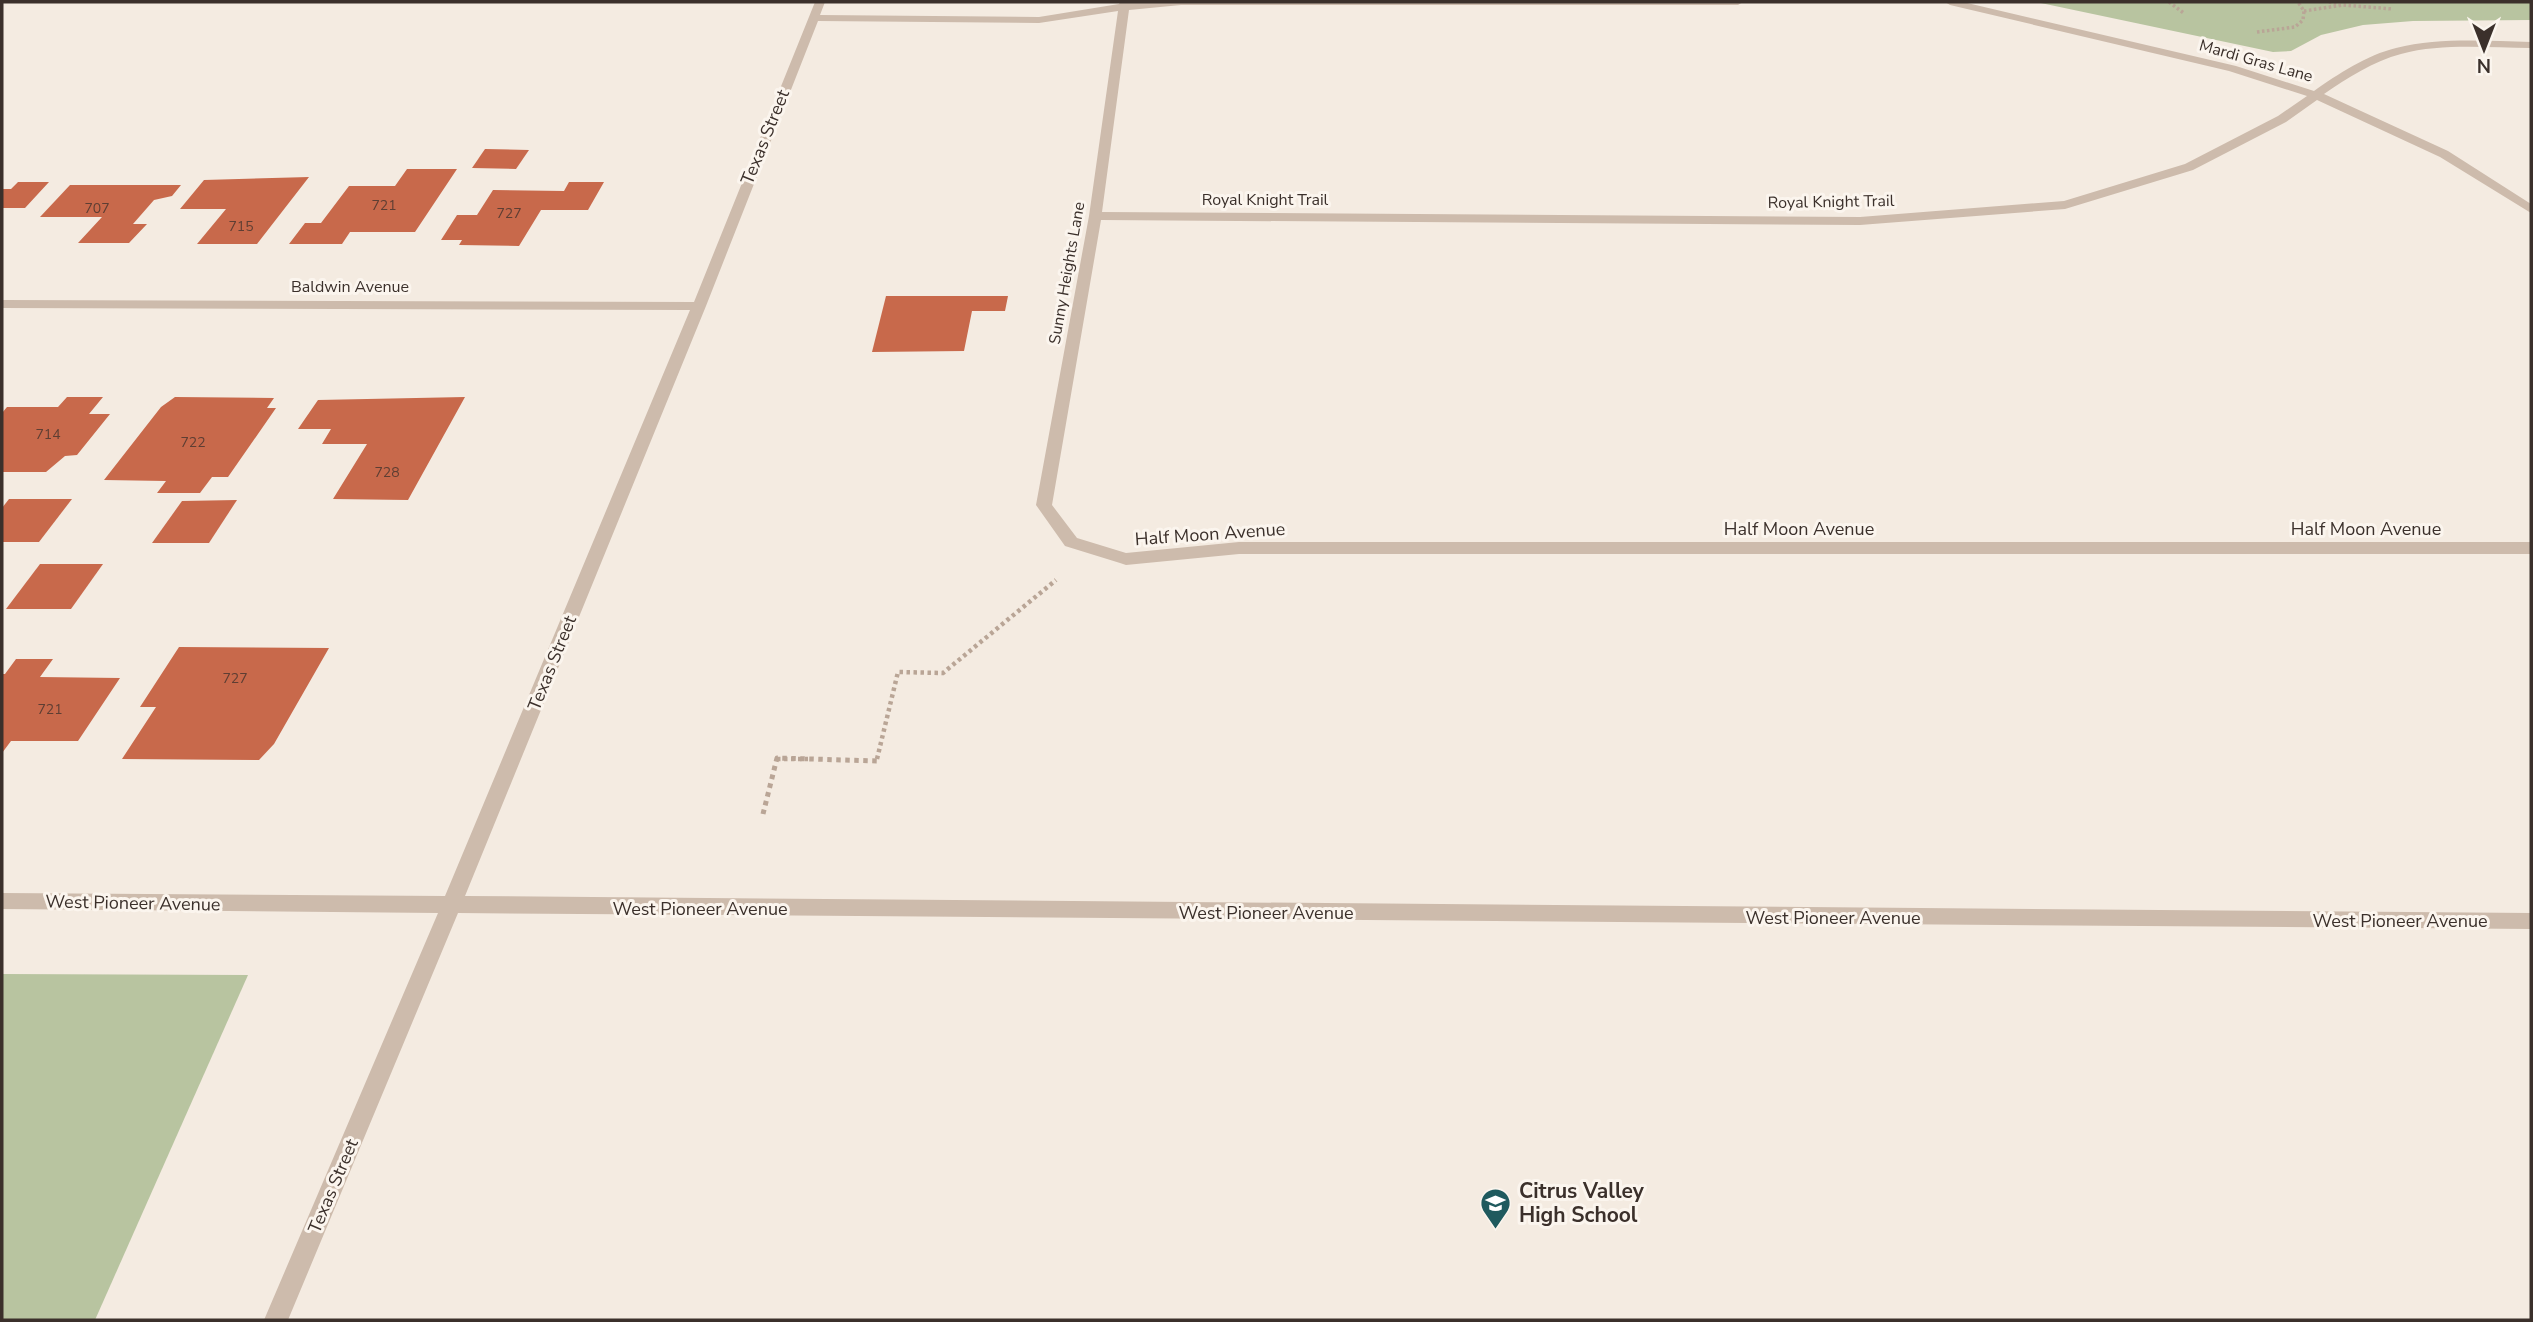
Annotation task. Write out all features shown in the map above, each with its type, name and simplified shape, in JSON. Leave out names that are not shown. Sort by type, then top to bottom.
[{"type":"street","name":"Texas Street","points":[[276,1320],[451,907],[699,306],[820,2]]},
{"type":"street","points":[[1105,2],[1738,2]]},
{"type":"street","name":"Mardi Gras Lane","points":[[1950,2],[2232,68],[2316,95],[2444,154],[2531,209]]},
{"type":"street","points":[[813,18],[1039,20],[1125,4]]},
{"type":"street","name":"Sunny Heights Lane","points":[[1070,542],[1044,505],[1095,216],[1125,4]]},
{"type":"street","name":"Royal Knight Trail","points":[[1095,216],[1860,221],[2065,205],[2189,167],[2282,119],[2344,75],[2397,51],[2443,44],[2531,44]]},
{"type":"street","name":"Baldwin Avenue","points":[[2,304],[699,306]]},
{"type":"street","name":"Half Moon Avenue","points":[[1070,542],[1126,559],[1239,548],[2531,548]]},
{"type":"street","name":"West Pioneer Avenue","points":[[2,901],[451,907],[2531,921]]},
{"type":"path","points":[[2295,27],[2303,20],[2304,11],[2298,2]]},
{"type":"path","points":[[2329,2],[2343,5]]},
{"type":"path","points":[[763,814],[777,758],[877,761],[898,673],[943,673],[1055,582],[1070,542]]},
{"type":"green space","points":[[2036,2],[2531,2],[2531,20],[2413,21],[2363,25],[2321,35],[2291,51],[2273,52]]},
{"type":"green space","points":[[2,974],[248,975],[95,1320],[2,1320]]},
{"type":"building","points":[[485,149],[529,150],[516,169],[472,168]]},
{"type":"building","points":[[407,169],[457,169],[415,232],[350,232],[342,244],[289,244],[305,223],[321,223],[349,186],[395,186]]},
{"type":"building","points":[[309,177],[257,244],[197,244],[226,209],[180,209],[204,180]]},
{"type":"building","points":[[18,182],[49,182],[25,208],[2,208],[2,189],[11,189]]},
{"type":"building","points":[[569,182],[604,182],[588,210],[541,210],[519,246],[459,245],[462,240],[441,240],[457,215],[477,215],[493,190],[564,191]]},
{"type":"building","points":[[70,185],[181,185],[172,196],[154,200],[133,224],[147,224],[129,243],[78,243],[102,217],[40,217]]},
{"type":"building","points":[[886,296],[1008,296],[1005,311],[972,311],[964,351],[872,352]]},
{"type":"building","points":[[67,397],[103,397],[89,414],[110,414],[77,455],[65,456],[46,472],[2,472],[2,413],[7,407],[58,407]]},
{"type":"building","points":[[175,397],[274,398],[267,408],[276,408],[228,477],[212,477],[200,493],[157,493],[166,481],[104,480],[161,407]]},
{"type":"building","points":[[465,397],[408,500],[333,499],[367,444],[322,444],[331,429],[298,429],[318,400]]},
{"type":"building","points":[[9,499],[72,499],[39,542],[2,542],[2,508]]},
{"type":"building","points":[[237,500],[209,543],[152,543],[182,501]]},
{"type":"building","points":[[40,564],[103,564],[71,609],[6,609]]},
{"type":"building","points":[[179,647],[329,648],[274,744],[259,760],[122,759],[156,707],[140,707]]},
{"type":"building","points":[[16,659],[53,659],[40,677],[120,678],[78,741],[11,741],[2,753],[2,674],[5,674]]},
{"type":"place","name":"Citrus Valley High School","points":[[1496,1230]]}]
